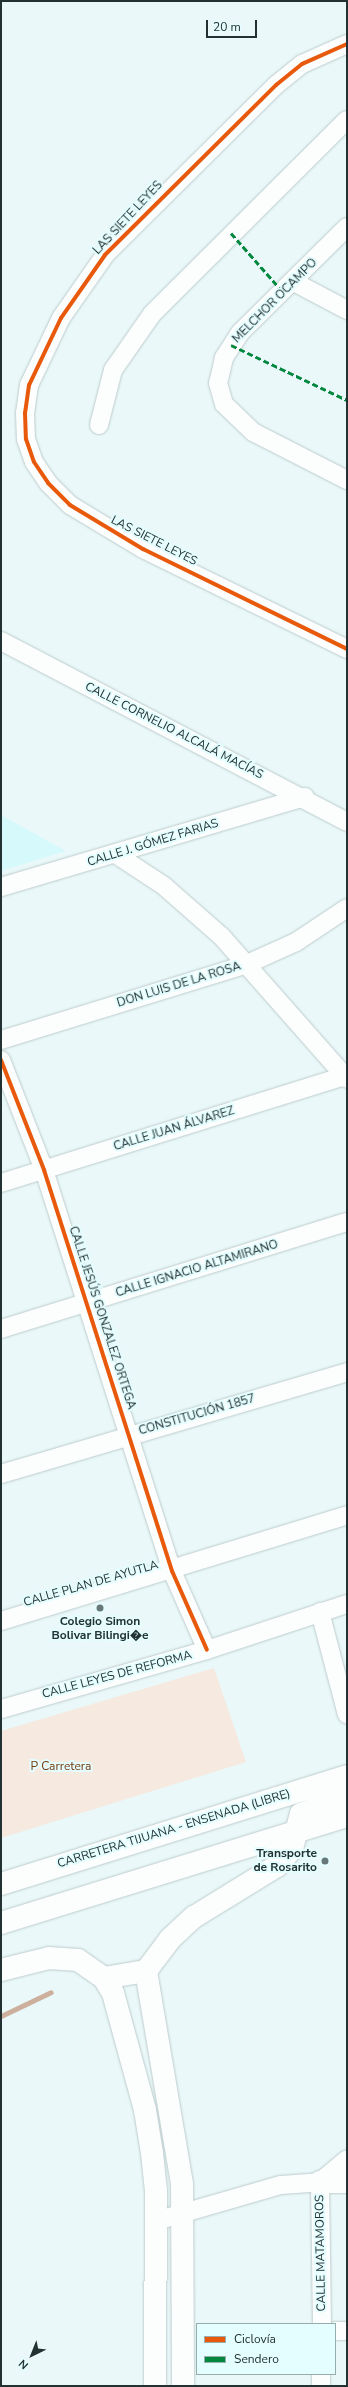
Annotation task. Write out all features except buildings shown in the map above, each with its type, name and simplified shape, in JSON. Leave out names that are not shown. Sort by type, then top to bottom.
[{"type":"main road","name":"CARRETERA TIJUANA - ENSENADA (LIBRE)","points":[[1,1884],[347,1776]]},
{"type":"main road","points":[[104,1978],[146,1971],[170,1939],[194,1917],[277,1866],[292,1849],[298,1830],[297,1820],[301,1814],[347,1796]]},
{"type":"main road","points":[[1,1923],[347,1816]]},
{"type":"main road","points":[[1,1970],[49,1958],[78,1960],[104,1978],[113,1993],[145,2110],[156,2190],[155,2386]]},
{"type":"main road","points":[[146,1971],[178,2147],[184,2212],[183,2386]]},
{"type":"main road","points":[[320,2182],[347,2182]]},
{"type":"street","name":"LAS SIETE LEYES","points":[[347,43],[302,64],[276,85],[105,255],[61,318],[29,385],[25,413],[26,439],[34,462],[70,505],[143,549],[347,649]]},
{"type":"street","points":[[98,425],[112,370],[152,314],[347,120]]},
{"type":"street","name":"MELCHOR OCAMPO","points":[[347,228],[231,345],[220,370],[220,394],[232,416],[253,432],[347,480]]},
{"type":"street","points":[[294,282],[347,310]]},
{"type":"street","name":"CALLE CORNELIO ALCALÁ MACÍAS","points":[[1,641],[304,797],[347,822]]},
{"type":"street","name":"CALLE J. GÓMEZ FARIAS","points":[[1,887],[117,855],[304,797]]},
{"type":"street","points":[[117,855],[164,886],[222,937],[244,965],[346,1077]]},
{"type":"street","name":"DON LUIS DE LA ROSA","points":[[1,1040],[244,965],[296,942],[347,908]]},
{"type":"street","name":"CALLE JESÚS GONZALEZ ORTEGA","points":[[1,1060],[44,1170],[84,1304],[130,1434],[172,1571],[207,1650]]},
{"type":"street","name":"CALLE JUAN ÁLVAREZ","points":[[1,1183],[346,1077]]},
{"type":"street","name":"CALLE IGNACIO ALTAMIRANO","points":[[1,1329],[347,1222]]},
{"type":"street","name":"CONSTITUCIÓN 1857","points":[[1,1474],[130,1434],[347,1372]]},
{"type":"street","name":"CALLE PLAN DE AYUTLA","points":[[1,1621],[172,1571],[347,1515]]},
{"type":"street","name":"CALLE LEYES DE REFORMA","points":[[1,1709],[207,1650],[347,1604]]},
{"type":"street","points":[[320,1612],[347,1715]]},
{"type":"street","points":[[156,2221],[281,2185],[320,2182],[347,2158]]},
{"type":"street","name":"CALLE MATAMOROS","points":[[320,2182],[322,2323]]},
{"type":"street","points":[[336,2331],[347,2331]]},
{"type":"street","points":[[321,2375],[321,2386]]},
{"type":"shaded area","points":[[1,815],[66,851],[1,871]]},
{"type":"green space","name":"P Carretera","points":[[214,1668],[246,1762],[1,1838],[1,1731]]},
{"type":"waterway","points":[[1,2016],[51,1992]]},
{"type":"marked path","points":[[231,233],[283,292]]},
{"type":"marked path","points":[[231,345],[347,400]]},
{"type":"cycle path","points":[[347,44],[302,64],[276,85],[105,255],[61,318],[29,385],[25,413],[26,439],[34,462],[48,483],[70,505],[143,549],[347,649]]},
{"type":"cycle path","points":[[1,1060],[44,1170],[172,1571],[207,1650]]},
{"type":"place","name":"Colegio Simon Bolivar Bilingi�e","points":[[100,1608]]},
{"type":"place","name":"Transporte de Rosarito","points":[[325,1861]]}]
